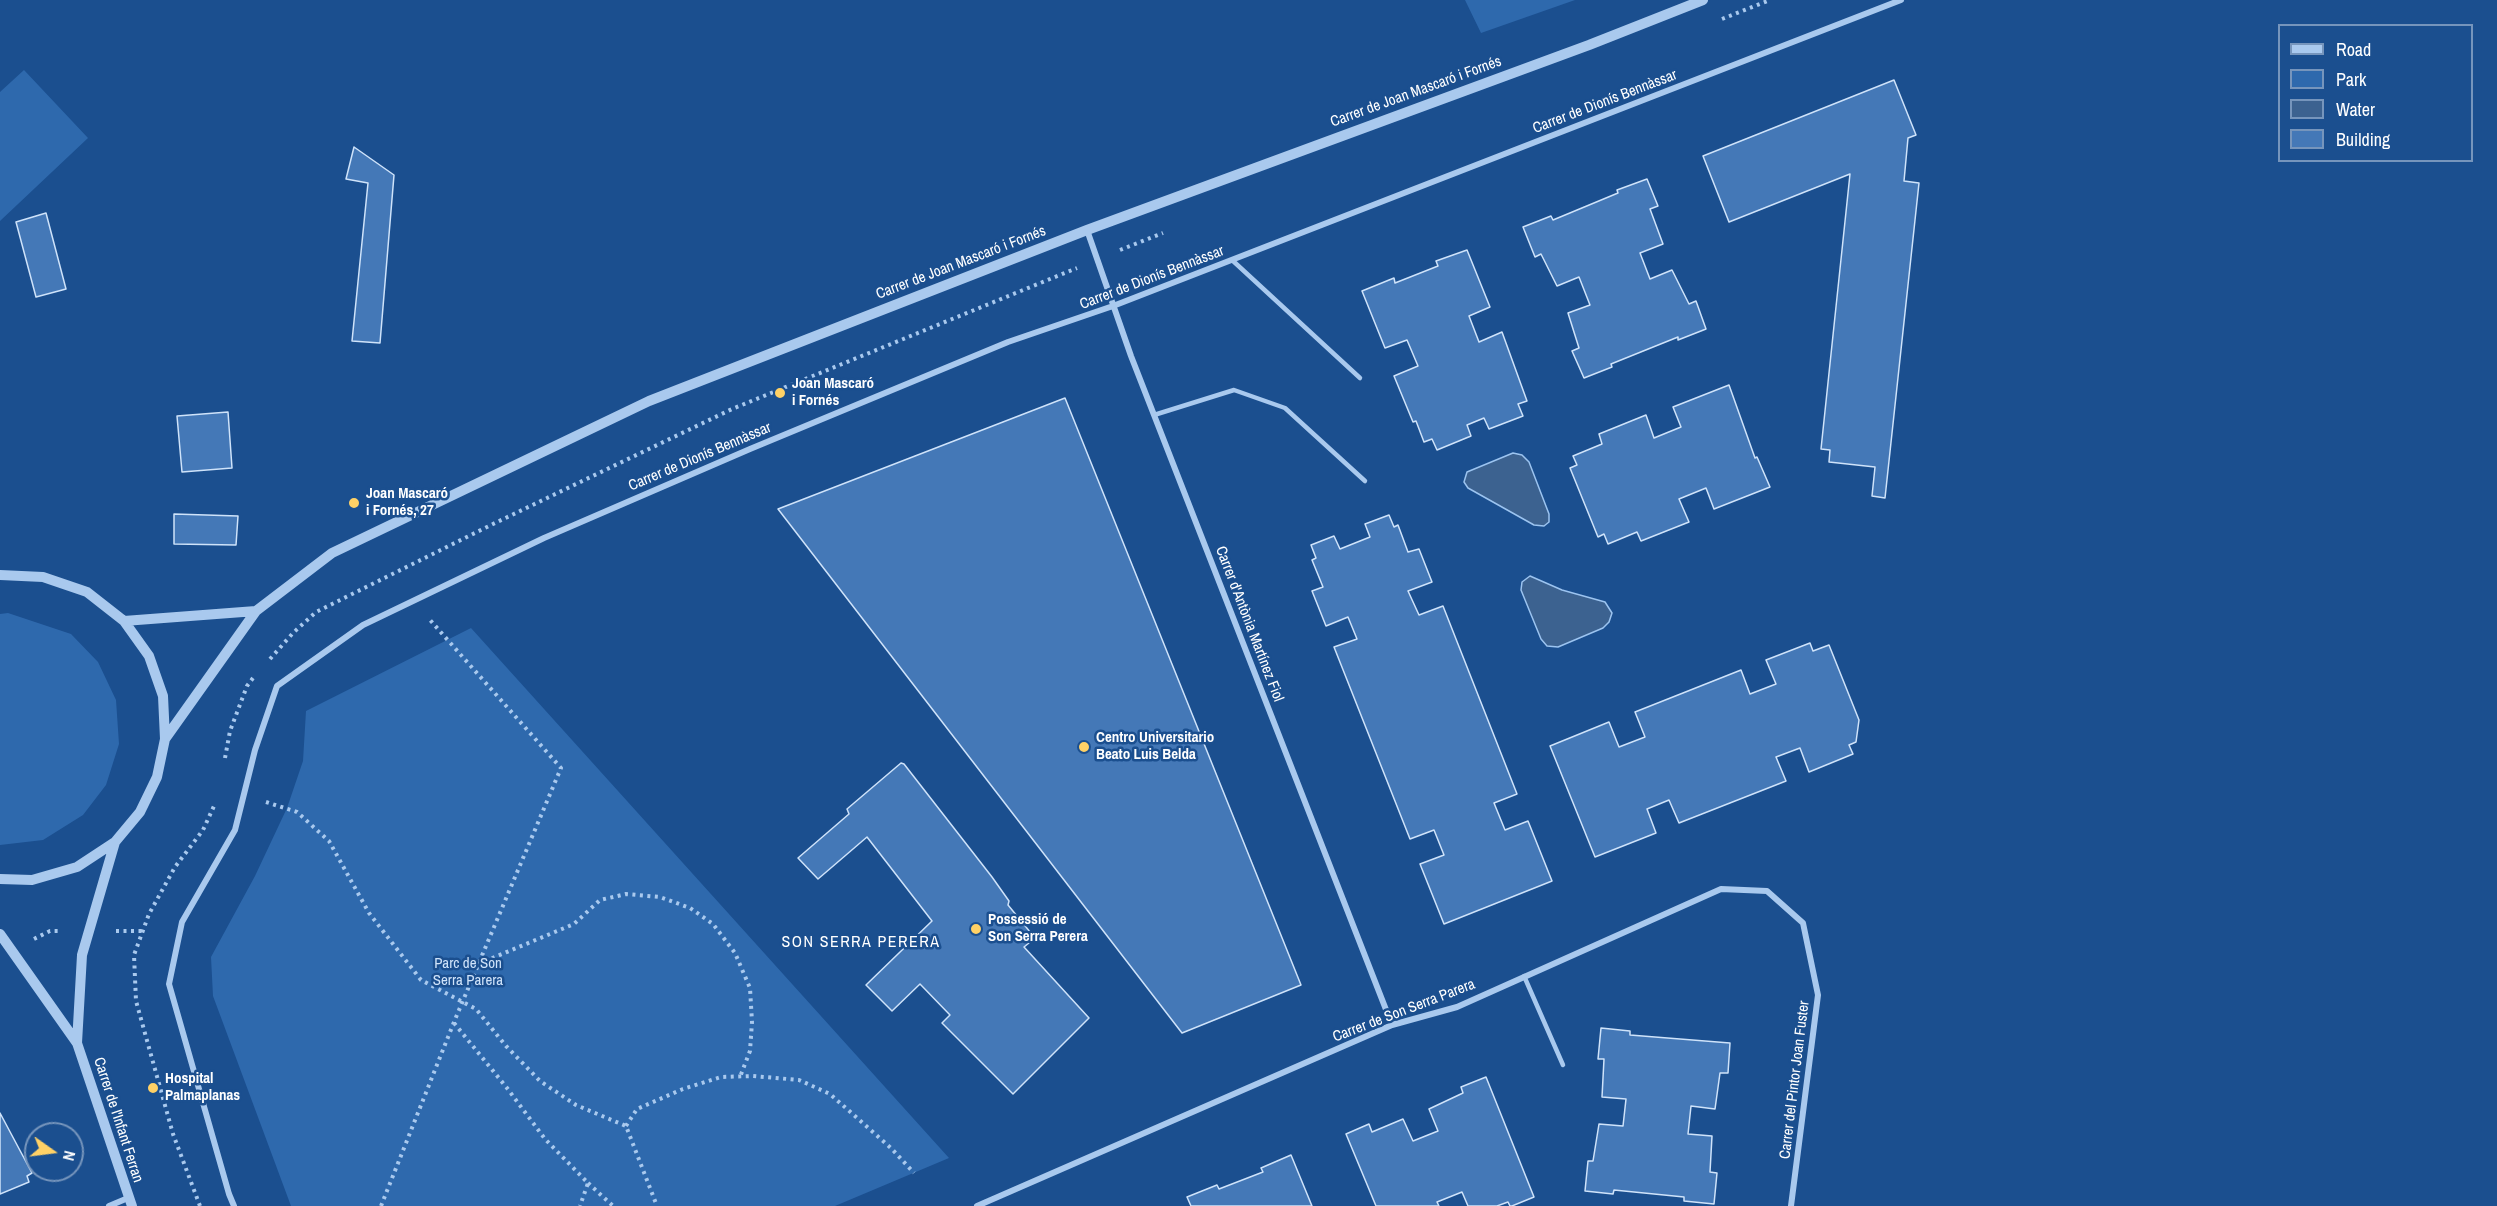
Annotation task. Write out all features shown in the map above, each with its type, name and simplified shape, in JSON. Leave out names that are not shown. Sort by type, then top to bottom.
[{"type":"street","name":"Carrer de Joan Mascaró i Fornés","points":[[165,739],[256,611],[332,553],[649,401],[1087,230],[1589,45],[1703,0]]},
{"type":"street","name":"Carrer de Dionís Bennàssar","points":[[234,1206],[169,984],[182,922],[235,830],[255,750],[277,686],[363,625],[544,538],[750,449],[1008,342],[1113,306],[1901,0]]},
{"type":"street","name":"Carrer d'Antònia Martínez Fiol","points":[[1087,230],[1154,415],[1392,1025]]},
{"type":"street","points":[[0,575],[43,577],[87,592],[124,621],[148,656],[163,696],[165,739],[157,777],[145,803],[115,842],[77,867],[32,880],[0,879]]},
{"type":"street","points":[[124,621],[256,611]]},
{"type":"street","points":[[77,1043],[82,955],[115,842]]},
{"type":"street","name":"Carrer de Son Serra Parera","points":[[977,1206],[1392,1025],[1457,1007],[1524,975],[1721,890],[1767,891],[1803,923]]},
{"type":"street","name":"Carrer del Pintor Joan Fuster","points":[[1791,1206],[1818,995],[1803,923]]},
{"type":"street","points":[[0,934],[77,1043]]},
{"type":"street","name":"Carrer de l'Infant Ferran","points":[[77,1043],[130,1202]]},
{"type":"street","points":[[109,1206],[130,1202]]},
{"type":"lane","points":[[1232,260],[1360,378]]},
{"type":"lane","points":[[1154,415],[1234,390],[1285,408],[1365,481]]},
{"type":"lane","points":[[1524,975],[1563,1065]]},
{"type":"path","points":[[1717,21],[1770,0]]},
{"type":"path","points":[[262,668],[293,633],[316,612],[493,524],[732,409],[1172,230]]},
{"type":"path","points":[[381,1206],[462,1002],[561,768],[446,640]]},
{"type":"path","points":[[225,763],[230,731],[247,686],[254,677]]},
{"type":"path","points":[[244,796],[297,812],[329,841],[369,913],[421,980],[476,1009],[506,1046],[540,1081],[576,1105],[626,1126],[657,1206]]},
{"type":"path","points":[[200,1206],[173,1134],[136,1001],[134,956],[149,914],[175,867],[203,830],[215,803]]},
{"type":"path","points":[[478,964],[574,924],[600,900],[626,894],[660,897],[690,908],[713,924],[735,953],[750,988],[752,1022],[750,1051],[740,1077]]},
{"type":"path","points":[[454,1022],[544,1139],[613,1206]]},
{"type":"path","points":[[626,1126],[637,1109],[683,1089],[721,1077],[799,1080],[830,1094],[891,1148],[914,1173]]},
{"type":"path","points":[[580,1206],[588,1183]]},
{"type":"green space","points":[[1465,0],[1575,0],[1481,33]]},
{"type":"green space","points":[[24,70],[88,138],[0,221],[0,92]]},
{"type":"green space","points":[[8,613],[71,634],[98,662],[116,700],[119,744],[106,785],[83,815],[43,840],[0,845],[0,614]]},
{"type":"green space","name":"Parc de Son Serra Parera","points":[[471,628],[949,1158],[835,1206],[291,1206],[213,996],[211,957],[255,876],[287,808],[303,761],[306,711]]},
{"type":"water","points":[[1513,453],[1522,455],[1529,462],[1549,514],[1549,522],[1544,526],[1534,525],[1468,488],[1464,482],[1467,472]]},
{"type":"water","points":[[1530,576],[1562,590],[1605,602],[1612,613],[1609,622],[1603,628],[1558,647],[1547,646],[1541,639],[1521,590],[1522,582]]},
{"type":"building","points":[[1894,80],[1916,135],[1908,138],[1904,181],[1919,183],[1885,498],[1872,496],[1875,467],[1829,462],[1830,450],[1821,449],[1850,174],[1729,222],[1703,156]]},
{"type":"building","points":[[354,147],[394,175],[380,343],[352,341],[368,183],[346,179]]},
{"type":"building","points":[[1647,179],[1658,206],[1650,209],[1663,244],[1640,253],[1650,279],[1672,270],[1689,304],[1696,301],[1706,329],[1678,340],[1678,337],[1611,364],[1612,367],[1584,378],[1572,351],[1579,348],[1568,313],[1590,305],[1579,277],[1557,286],[1541,254],[1535,257],[1523,227],[1551,216],[1553,220],[1618,193],[1617,190]]},
{"type":"building","points":[[46,213],[66,289],[36,297],[16,222]]},
{"type":"building","points":[[1467,250],[1490,307],[1469,316],[1479,342],[1502,332],[1527,401],[1518,404],[1523,416],[1489,429],[1484,418],[1467,425],[1471,436],[1437,450],[1432,439],[1424,442],[1394,376],[1418,366],[1407,340],[1385,348],[1362,291],[1394,278],[1395,283],[1438,266],[1436,261]]},
{"type":"building","points":[[1729,385],[1755,458],[1757,457],[1770,487],[1714,509],[1706,488],[1679,499],[1689,522],[1641,541],[1637,532],[1608,544],[1604,534],[1598,537],[1570,468],[1577,465],[1573,456],[1602,444],[1599,434],[1646,415],[1654,438],[1681,427],[1673,407]]},
{"type":"building","name":"Centro Universitario Beato Luis Belda","points":[[1065,398],[1301,985],[1182,1033],[778,509]]},
{"type":"building","points":[[228,412],[232,468],[182,472],[177,416]]},
{"type":"building","points":[[174,514],[238,516],[236,545],[174,544]]},
{"type":"building","points":[[1389,515],[1394,527],[1398,525],[1408,552],[1419,549],[1432,582],[1408,591],[1419,615],[1443,606],[1517,794],[1494,803],[1505,830],[1528,821],[1552,881],[1444,924],[1420,864],[1444,855],[1434,830],[1410,839],[1334,647],[1357,639],[1348,617],[1326,626],[1312,591],[1323,587],[1312,560],[1316,558],[1311,545],[1334,536],[1340,549],[1370,537],[1365,524]]},
{"type":"building","points":[[1810,643],[1813,651],[1829,645],[1859,720],[1856,742],[1849,745],[1853,754],[1809,772],[1800,748],[1776,757],[1786,781],[1679,823],[1669,800],[1647,809],[1656,833],[1595,857],[1550,746],[1609,722],[1619,747],[1645,737],[1635,712],[1741,670],[1750,694],[1776,684],[1766,660]]},
{"type":"building","name":"Possessió de Son Serra Perera","points":[[901,763],[992,877],[1009,901],[1008,905],[1035,938],[1024,947],[1089,1018],[1013,1094],[942,1023],[950,1015],[920,984],[892,1011],[866,985],[932,921],[867,837],[818,879],[798,858],[849,814],[847,809]]},
{"type":"building","points":[[1601,1028],[1630,1031],[1630,1035],[1730,1043],[1728,1073],[1720,1073],[1715,1109],[1691,1106],[1688,1134],[1712,1136],[1710,1172],[1717,1173],[1714,1204],[1684,1201],[1684,1197],[1614,1190],[1613,1194],[1585,1191],[1588,1161],[1593,1161],[1599,1124],[1623,1126],[1626,1099],[1602,1097],[1604,1059],[1598,1059]]},
{"type":"building","points":[[1486,1077],[1534,1197],[1512,1206],[1508,1202],[1497,1206],[1468,1206],[1462,1192],[1437,1202],[1439,1206],[1376,1206],[1346,1134],[1369,1124],[1372,1132],[1403,1119],[1413,1141],[1438,1131],[1429,1109],[1463,1093],[1461,1087]]},
{"type":"building","points":[[0,1113],[24,1158],[24,1182],[29,1182],[0,1194]]},
{"type":"building","points":[[1291,1155],[1312,1206],[1191,1206],[1187,1197],[1217,1185],[1219,1189],[1263,1172],[1261,1168]]},
{"type":"place","name":"Joan Mascaró i Fornés","points":[[780,393]]},
{"type":"place","name":"Joan Mascaró i Fornés, 27","points":[[354,503]]},
{"type":"place","name":"Centro Universitario Beato Luis Belda","points":[[1084,747]]},
{"type":"place","name":"Possessió de Son Serra Perera","points":[[976,929]]},
{"type":"place","name":"Hospital Palmaplanas","points":[[153,1088]]},
{"type":"district","name":"SON SERRA PERERA","points":[[861,943]]}]
